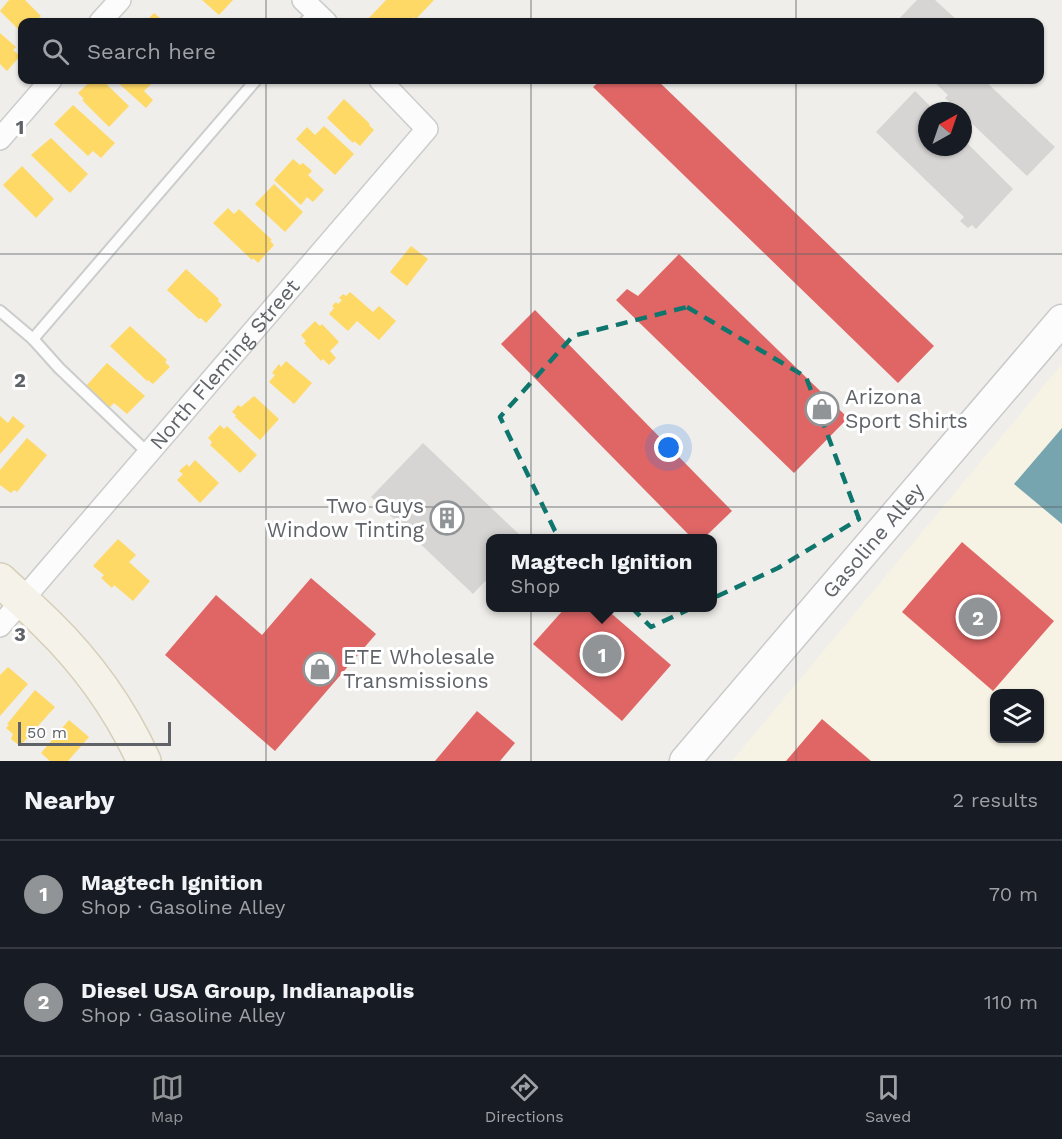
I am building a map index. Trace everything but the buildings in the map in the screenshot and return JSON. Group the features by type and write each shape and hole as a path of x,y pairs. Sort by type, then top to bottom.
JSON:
{"main road":[{"path":"11,590 48,625 102,689 144,761"}],"street":[{"path":"104,18 120,0"},
{"path":"0,139 48,84"},
{"name":"North Fleming Street","path":"0,626 11,590 148,454 427,129 384,84"},
{"name":"Gasoline Alley","path":"685,761 1062,320"}],"lane":[{"path":"33,339 253,84"},
{"path":"0,311 33,339 58,368 148,454"}],"highlighted area":[{"path":"687,307 806,377 859,519 778,568 651,627 555,531 500,417 573,336"}],"shaded area":[{"path":"1062,364 1062,761 732,761"}],"place":[{"name":"Arizona Sport Shirts","path":"822,409"},
{"name":"Two Guys Window Tinting","path":"447,518"},
{"name":"Diesel USA Group, Indianapolis","path":"978,617"},
{"name":"Magtech Ignition","path":"602,654"},
{"name":"ETE Wholesale Transmissions","path":"320,669"}]}
